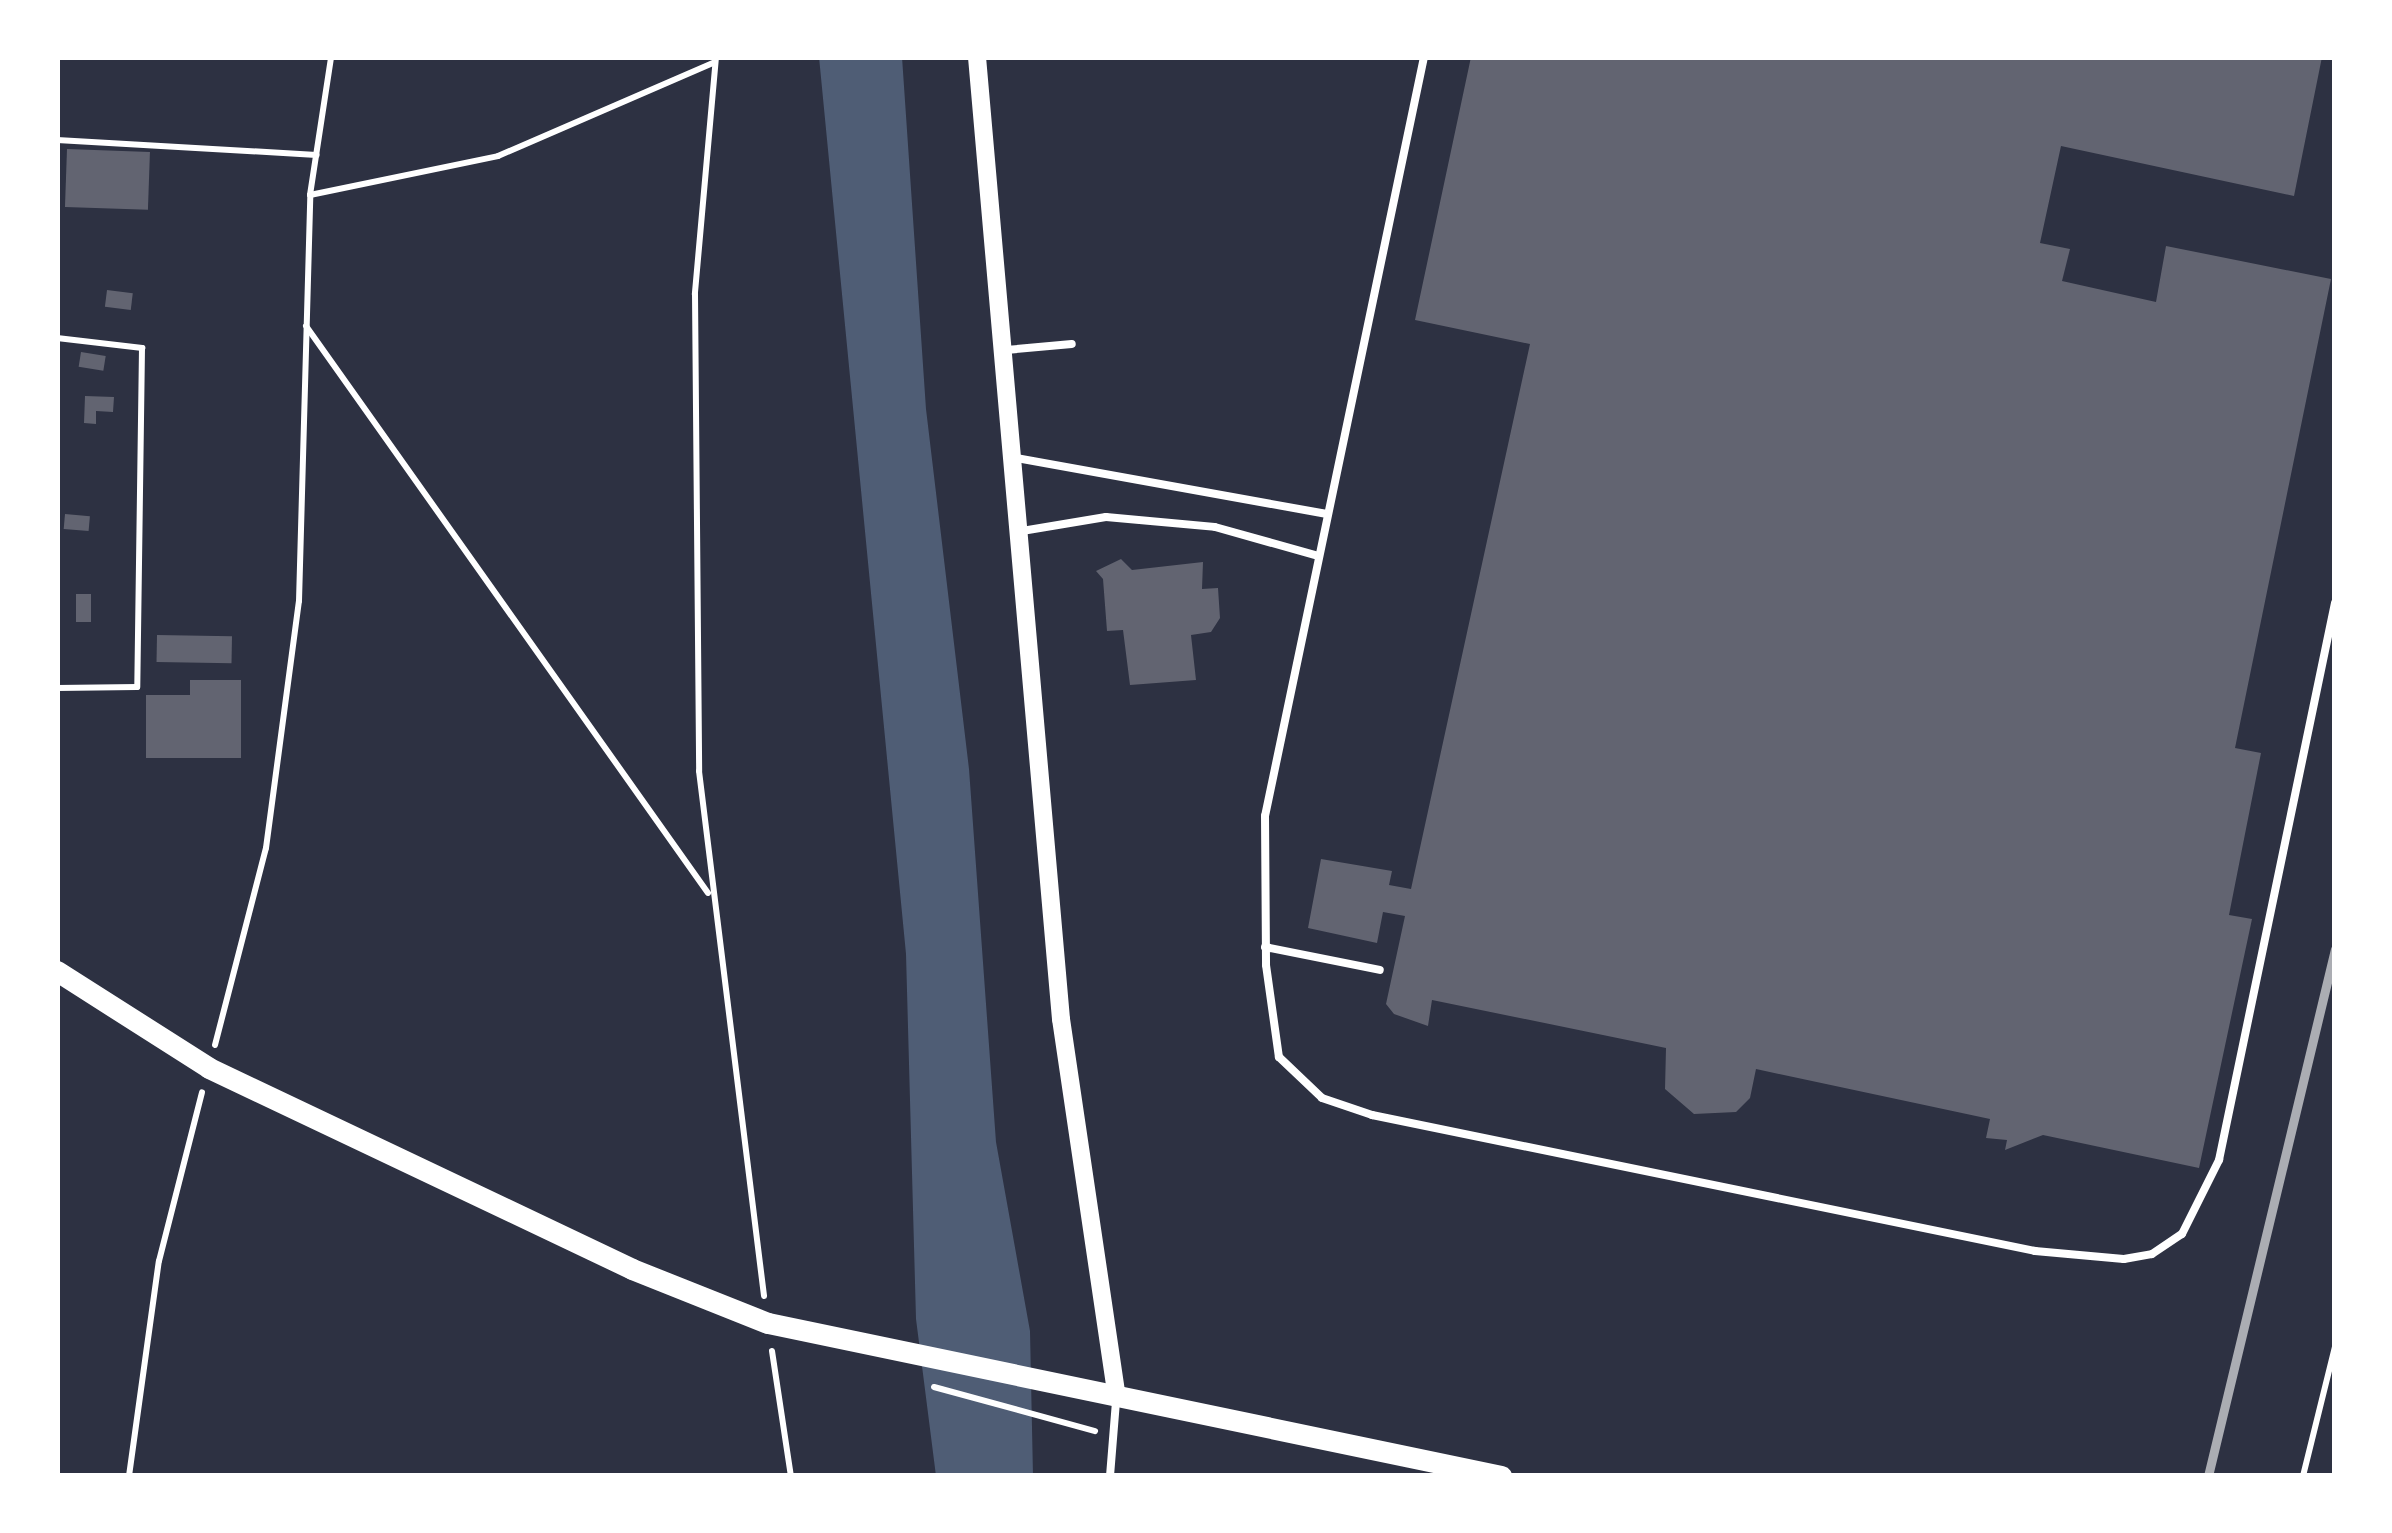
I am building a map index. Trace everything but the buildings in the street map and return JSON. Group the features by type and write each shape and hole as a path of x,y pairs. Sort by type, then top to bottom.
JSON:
{"main road":[{"path":"57,971 209,1068 632,1269 768,1323 1501,1476"}],"street":[{"path":"977,57 1016,458 1060,1018 1116,1394"}],"lane":[{"path":"1424,57 1264,816 1265,947 1279,1057 1322,1098 1372,1115 2035,1251 2124,1259 2152,1253 2182,1234 2219,1160 2335,603"},
{"path":"1006,350 1072,344"},
{"path":"1016,458 1327,514"},
{"path":"1020,531 1128,519 1215,527 1318,556"},
{"path":"1265,947 1380,970"},
{"path":"1110,1476 1116,1394"}],"path":[{"path":"129,1476 159,1261 266,848 284,732 303,523 310,196 331,57"},
{"path":"310,196 498,156 715,60 695,295 699,771 710,895 791,1476"},
{"path":"57,140 317,155"},
{"path":"304,323 710,895"},
{"path":"57,338 142,347 137,687 57,688"},
{"path":"2303,1476 2335,1347"},
{"path":"910,1381 1048,1414 1114,1438"}],"water":[{"path":"819,57 902,57 926,409 969,769 996,1142 1030,1331 1033,1476 936,1476 916,1319 906,954"}],"railway":[{"path":"2208,1476 2335,949"}]}
